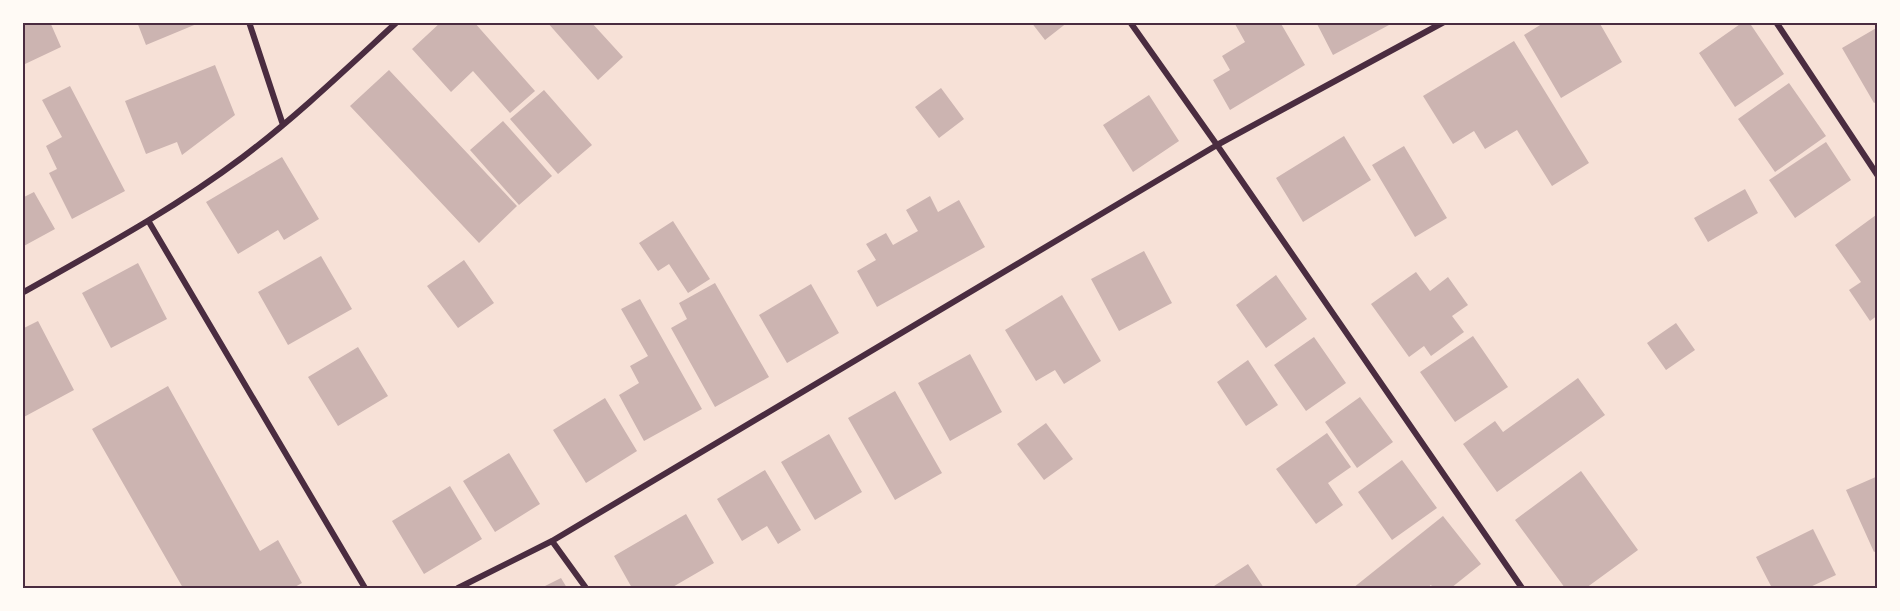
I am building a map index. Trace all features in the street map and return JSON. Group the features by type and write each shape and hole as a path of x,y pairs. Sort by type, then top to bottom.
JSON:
{"street":[{"path":"249,22 283,125"},
{"path":"22,293 149,222 242,157 283,125 398,22"},
{"path":"1130,22 1522,588"},
{"path":"458,588 552,541 1217,145 1444,22"},
{"path":"1776,22 1878,176"},
{"path":"149,222 366,588"},
{"path":"552,541 586,588"}],"building":[{"path":"22,22 50,22 61,47 25,64 22,59"},
{"path":"137,22 199,22 199,23 146,45"},
{"path":"441,22 474,22 535,91 510,113 473,71 451,92 412,49"},
{"path":"547,22 591,22 623,57 598,80"},
{"path":"1031,22 1068,22 1045,40"},
{"path":"1238,22 1280,22 1305,65 1230,110 1213,80 1230,70 1222,56 1245,42 1235,24"},
{"path":"1316,22 1388,22 1389,25 1333,55"},
{"path":"1545,22 1599,22 1622,62 1561,98 1524,35"},
{"path":"1743,22 1749,22 1784,74 1735,107 1699,53"},
{"path":"1878,27 1878,101 1874,103 1842,48"},
{"path":"1514,41 1589,163 1552,186 1517,130 1485,149 1474,131 1453,144 1423,96"},
{"path":"215,65 235,115 182,155 177,142 146,154 125,101"},
{"path":"389,70 517,206 479,243 350,106"},
{"path":"1789,83 1826,136 1775,172 1738,119"},
{"path":"70,86 125,191 72,219 49,173 57,169 46,146 62,137 42,100"},
{"path":"941,88 964,119 939,138 915,107"},
{"path":"544,90 592,145 558,174 510,119"},
{"path":"1149,95 1179,141 1133,172 1103,125"},
{"path":"503,121 552,176 519,205 470,150"},
{"path":"1344,136 1371,180 1303,222 1276,178"},
{"path":"1826,142 1851,180 1795,218 1769,180"},
{"path":"1404,146 1447,218 1415,237 1372,165"},
{"path":"282,157 319,219 284,240 278,230 238,254 206,202"},
{"path":"1745,189 1758,213 1708,242 1694,218"},
{"path":"34,192 55,229 22,247 22,198"},
{"path":"930,196 938,212 959,200 985,247 877,307 857,271 876,260 866,244 886,233 893,245 918,231 906,210"},
{"path":"1876,215 1878,315 1870,321 1849,290 1861,282 1835,245"},
{"path":"673,221 710,279 688,293 669,264 658,271 639,243"},
{"path":"1144,251 1172,303 1119,331 1091,279"},
{"path":"321,256 352,309 288,345 258,292"},
{"path":"464,260 494,303 458,328 427,286"},
{"path":"138,263 167,319 111,348 82,293"},
{"path":"1416,272 1430,291 1448,277 1468,305 1452,316 1464,332 1431,356 1424,346 1409,357 1371,304"},
{"path":"1276,275 1307,319 1266,348 1236,305"},
{"path":"715,283 769,377 715,407 671,328 687,319 679,303"},
{"path":"811,284 839,333 787,363 759,315"},
{"path":"1062,295 1101,361 1064,384 1055,370 1036,381 1005,330"},
{"path":"640,299 702,409 644,441 619,395 639,383 630,366 648,356 621,309"},
{"path":"38,321 74,390 22,418 22,329"},
{"path":"1676,323 1695,350 1666,370 1647,343"},
{"path":"1473,336 1508,387 1455,422 1420,372"},
{"path":"1314,337 1346,383 1306,411 1274,365"},
{"path":"358,347 388,396 338,426 308,377"},
{"path":"970,354 1002,412 950,441 918,383"},
{"path":"1248,360 1278,405 1246,426 1217,382"},
{"path":"1578,378 1605,415 1497,492 1463,444 1495,421 1503,432"},
{"path":"168,386 260,551 278,540 302,583 293,588 183,588 92,429"},
{"path":"895,391 942,473 895,500 848,418"},
{"path":"1360,397 1393,442 1357,468 1325,422"},
{"path":"605,398 637,451 586,483 553,430"},
{"path":"1046,423 1073,459 1044,480 1017,444"},
{"path":"1327,433 1351,467 1328,483 1343,505 1316,524 1276,469"},
{"path":"829,434 862,492 815,520 781,462"},
{"path":"509,453 540,504 495,532 463,481"},
{"path":"1402,460 1437,508 1392,540 1358,492"},
{"path":"765,470 801,530 778,544 767,526 742,541 717,499"},
{"path":"1581,471 1638,550 1586,588 1565,588 1515,520"},
{"path":"1878,476 1878,550 1874,552 1846,490"},
{"path":"450,486 482,539 424,574 392,521"},
{"path":"686,514 714,563 671,588 632,588 614,556"},
{"path":"1443,516 1481,564 1451,588 1433,588 1431,585 1427,588 1353,588"},
{"path":"1813,529 1836,575 1808,588 1772,588 1756,557"},
{"path":"1248,564 1264,588 1211,588"},
{"path":"561,578 567,588 541,588"}]}
